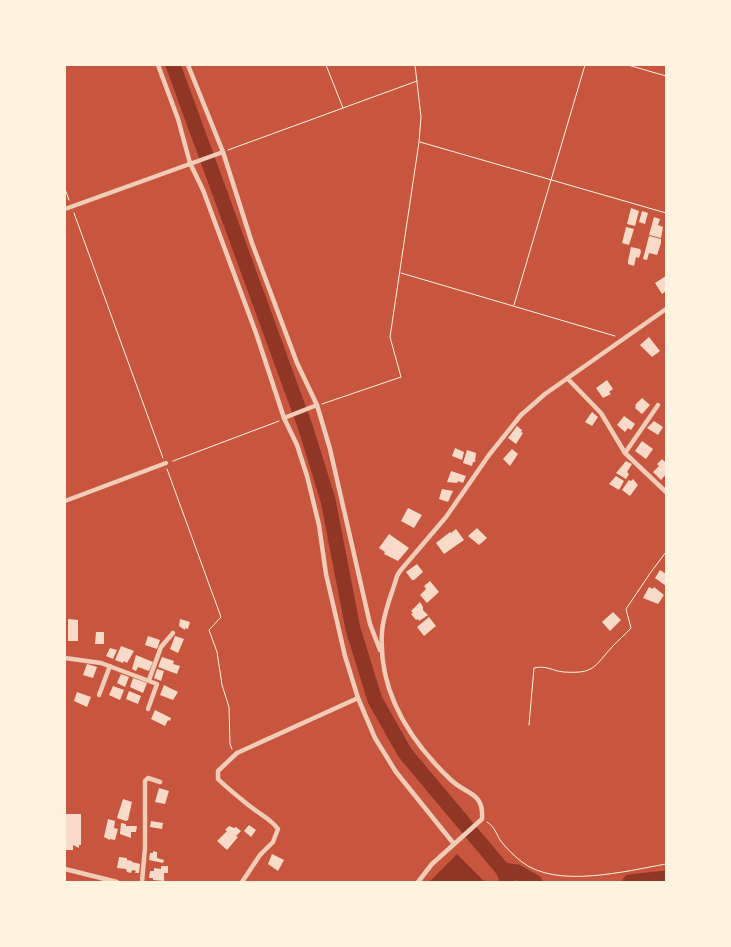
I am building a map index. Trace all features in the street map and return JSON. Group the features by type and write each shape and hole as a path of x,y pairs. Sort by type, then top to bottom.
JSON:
{"street":[{"path":"158,65 178,119 190,163 203,190 253,324 284,418 297,445 307,476 319,525 326,574 345,656 358,698 375,738 396,772 454,844"},
{"path":"188,65 223,152 255,252 297,363 317,405 330,449 370,624 381,654 389,690 408,730 420,748 453,782 478,799 483,809 482,818 432,864 418,882"},
{"path":"65,210 223,152"},
{"path":"381,654 382,630 400,571 446,517 489,455 516,421 545,394 666,309"},
{"path":"568,378 601,413 625,452 666,492"},
{"path":"625,452 658,404"},
{"path":"284,418 317,405"},
{"path":"65,501 166,463"},
{"path":"149,680 161,647 173,633"},
{"path":"65,658 110,666 157,684 148,709"},
{"path":"99,695 110,666"},
{"path":"242,882 260,855 273,842 278,830 273,822 225,786 218,779 218,771 237,753 358,698"},
{"path":"142,882 145,848 145,781 148,778 160,782"},
{"path":"65,869 117,882"}],"path":[{"path":"326,65 342,108"},
{"path":"317,405 401,377 390,337 419,142 421,117 415,65"},
{"path":"514,305 585,65"},
{"path":"628,65 666,76"},
{"path":"223,152 417,81"},
{"path":"419,142 666,213"},
{"path":"400,272 624,339"},
{"path":"166,463 284,418"},
{"path":"529,725 534,668 543,666 560,672 580,673 591,669 602,660 631,628 626,610 666,552"},
{"path":"482,818 492,824 500,839 511,853 524,864 543,872 562,876 589,875 666,864"}],"shaded area":[{"path":"457,854 485,882 429,882"}],"building":[{"path":"631,208 639,211 635,226 627,224"},
{"path":"642,211 648,213 645,224 639,222"},
{"path":"654,217 660,219 658,225 663,227 661,238 649,235"},
{"path":"626,227 634,229 629,245 622,243"},
{"path":"649,236 661,239 661,243 657,255 649,253 647,260 643,259"},
{"path":"631,247 640,249 641,252 639,258 636,257 634,266 628,264"},
{"path":"666,276 666,291 662,294 655,283"},
{"path":"649,337 660,351 652,357 640,345"},
{"path":"607,380 613,389 609,392 611,394 603,398 596,388"},
{"path":"642,398 650,405 642,414 635,408 635,405"},
{"path":"592,412 598,417 592,426 585,422"},
{"path":"624,416 635,424 631,430 628,428 625,432 617,425"},
{"path":"654,421 663,427 658,435 647,428"},
{"path":"517,426 523,433 516,444 508,438"},
{"path":"642,441 653,449 646,459 635,451"},
{"path":"455,448 464,452 462,460 452,456"},
{"path":"512,449 518,454 510,466 503,459"},
{"path":"467,450 476,453 475,462 473,462 472,466 463,463"},
{"path":"662,459 666,463 666,474 661,480 653,472 659,466 657,464"},
{"path":"626,461 632,464 627,472 629,474 626,479 616,473"},
{"path":"451,471 466,476 463,483 458,481 457,483 447,482"},
{"path":"616,476 624,481 619,490 609,484"},
{"path":"633,479 638,485 630,496 622,490 629,480"},
{"path":"442,489 453,491 448,502 439,499"},
{"path":"408,508 422,515 414,528 401,521"},
{"path":"477,528 487,538 479,545 468,536"},
{"path":"456,529 464,540 444,554 436,543"},
{"path":"389,534 409,548 398,561 384,554 385,552 379,548"},
{"path":"417,564 423,572 412,580 406,572"},
{"path":"660,570 666,574 666,586 655,578"},
{"path":"430,581 439,592 427,603 420,595 426,589 424,586"},
{"path":"649,587 653,589 654,587 664,595 658,604 643,598"},
{"path":"420,602 423,610 428,615 419,621 411,614 413,613 411,611"},
{"path":"613,612 621,620 610,631 602,622"},
{"path":"429,617 436,626 424,636 417,627"},
{"path":"68,619 78,620 78,641 68,641"},
{"path":"180,619 190,622 188,629 185,628 185,630 179,626"},
{"path":"96,632 104,632 104,644 95,644"},
{"path":"148,636 160,640 157,649 145,645"},
{"path":"175,636 184,639 178,653 170,649"},
{"path":"121,646 134,651 127,663 115,660"},
{"path":"110,648 117,650 113,659 106,656"},
{"path":"136,655 153,662 149,671 138,667 136,671 132,669"},
{"path":"162,657 174,661 173,664 180,666 177,674 158,667"},
{"path":"87,664 97,667 93,678 83,675"},
{"path":"157,669 164,671 161,681 154,678"},
{"path":"121,674 129,677 125,687 117,683"},
{"path":"133,678 147,683 143,693 130,687"},
{"path":"164,685 178,692 173,700 160,695"},
{"path":"113,686 124,690 120,700 109,695"},
{"path":"129,691 141,696 138,704 126,699"},
{"path":"77,692 91,697 87,707 74,701"},
{"path":"155,710 171,718 165,726 151,719"},
{"path":"159,788 169,791 165,804 155,802"},
{"path":"123,799 132,802 128,820 126,821 117,818"},
{"path":"65,814 81,814 81,845 79,845 79,848 73,845 73,850 66,850"},
{"path":"108,819 115,821 114,828 118,829 115,840 104,837"},
{"path":"151,821 163,823 162,829 150,827"},
{"path":"121,823 126,824 126,826 137,826 136,832 131,832 131,838 120,834"},
{"path":"249,825 256,830 251,837 244,831"},
{"path":"229,826 236,827 241,831 227,850 217,841 227,831 225,830"},
{"path":"153,851 157,852 157,858 164,860 163,863 149,860 150,853 153,853"},
{"path":"272,854 284,860 278,871 268,864"},
{"path":"119,857 127,858 127,860 140,864 139,873 135,873 136,871 132,870 131,873 127,872 126,869 117,868"},
{"path":"161,866 168,866 168,873 164,873 164,881 149,878 150,871 154,871 154,868 161,869"}],"waterway":[{"path":"173,65 305,426 328,500 353,629 375,700 405,753 503,870 508,882"},
{"path":"503,870 517,872 535,882"},
{"path":"630,882 666,878"}]}
